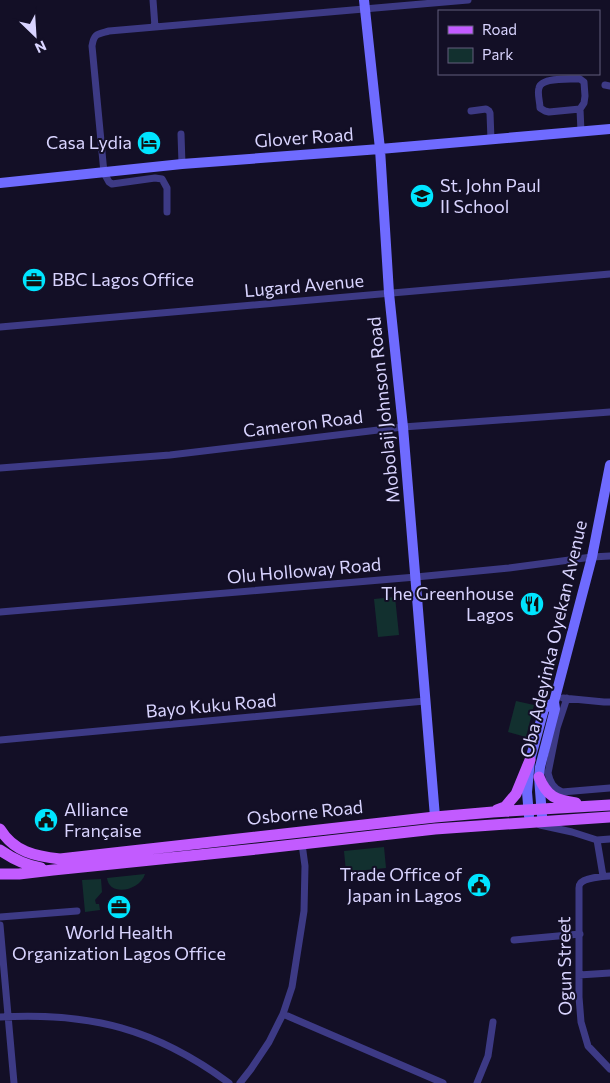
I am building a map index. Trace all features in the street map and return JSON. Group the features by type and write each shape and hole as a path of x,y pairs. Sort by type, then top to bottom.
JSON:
{"main road":[{"name":"Mobolaji Johnson Road","path":"364,4 380,149 388,293 404,428 435,817"},
{"name":"Glover Road","path":"0,183 182,164 610,129"},
{"name":"Oba Adeyinka Oyekan Avenue","path":"542,816 540,767 555,709 555,699 592,557 610,465"},
{"path":"492,812 505,807 516,794 530,760 544,709 555,699"},
{"path":"530,760 526,792 530,823"},
{"path":"539,777 547,792 557,798 593,806"},
{"name":"Osborne Road","path":"0,874 19,874 435,829 530,823 542,816 593,806 610,805"},
{"name":"Osborne Road","path":"0,829 16,847 33,854 60,858 492,812 528,810 542,816 610,817"},
{"path":"0,850 18,861 31,866 53,870"}],"street":[{"path":"153,0 155,27"},
{"path":"167,212 166,188 162,180 155,178 112,184 104,173 92,46 93,39 98,34 110,31 364,4 468,0"},
{"path":"580,109 549,112 540,108 539,88 541,84 546,80 580,79 584,82 584,103 580,109 581,132"},
{"path":"471,111 489,110 491,140"},
{"path":"181,134 182,164"},
{"name":"Lugard Avenue","path":"0,327 610,274"},
{"name":"Cameron Road","path":"0,468 170,455 404,428 610,412"},
{"name":"Olu Holloway Road","path":"0,612 416,577 610,556"},
{"path":"567,698 557,728 548,773 549,780 553,786 562,792 610,788"},
{"path":"555,699 567,698 610,702"},
{"name":"Bayo Kuku Road","path":"0,740 425,701"},
{"path":"530,823 572,832 597,840 610,839"},
{"path":"597,840 606,876"},
{"path":"240,1083 268,1042 283,1014 292,987 304,911 302,844"},
{"name":"Ogun Street","path":"606,876 583,881 579,888 579,997 582,1022 588,1046 610,1069"},
{"path":"0,917 77,911"},
{"path":"0,925 14,1083"},
{"path":"514,940 580,934"},
{"path":"579,975 610,973"},
{"path":"283,1014 443,1083"},
{"path":"0,1016 34,1015 76,1018 125,1028 146,1035 179,1051 229,1083"},
{"path":"477,1083 488,1056 493,1022"}],"green space":[{"path":"395,597 399,635 378,637 374,599"},
{"path":"516,701 534,705 526,737 508,732"},
{"path":"384,847 386,868 346,872 344,851"},
{"path":"145,874 142,880 131,888 119,890 109,884 107,878"},
{"path":"101,879 102,892 95,900 96,904 99,904 100,910 85,912 82,880"}],"place":[{"name":"Casa Lydia","path":"149,143"},
{"name":"St. John Paul II School","path":"422,196"},
{"name":"BBC Lagos Office","path":"34,280"},
{"name":"The Greenhouse Lagos","path":"532,604"},
{"name":"Alliance Française","path":"46,820"},
{"name":"Trade Office of Japan in Lagos","path":"479,885"},
{"name":"World Health Organization Lagos Office","path":"119,907"}]}
